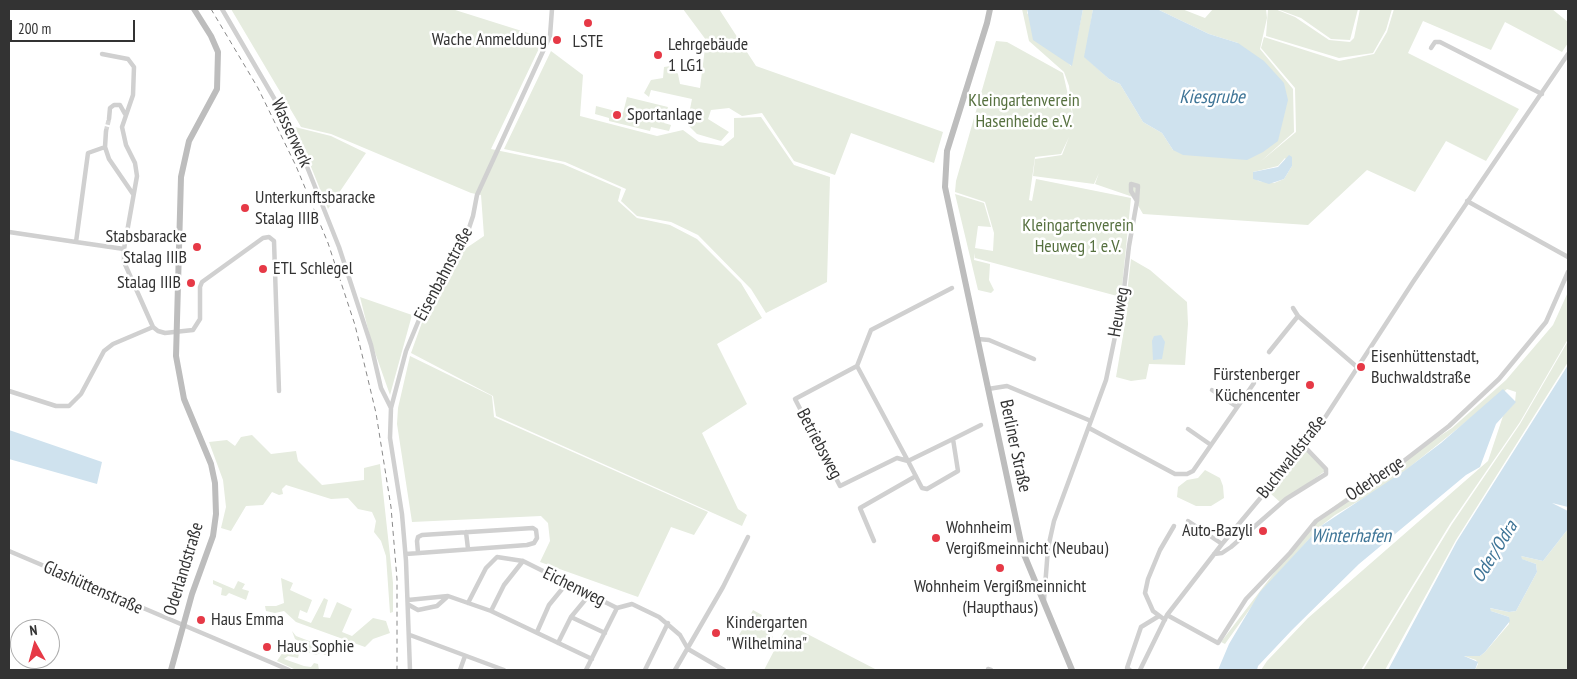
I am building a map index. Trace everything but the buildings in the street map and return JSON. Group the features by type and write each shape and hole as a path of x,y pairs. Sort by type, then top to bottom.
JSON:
{"street":[{"name":"Oderlandstraße","path":"171,670 182,626 212,536 216,514 216,491 211,464 180,387 176,356 181,178 189,141 217,89 218,52 194,9"},
{"name":"Wasserwerk","path":"222,9 292,129 339,247 371,345 381,388 391,408"},
{"name":"Eisenbahnstraße","path":"410,670 406,554 402,514 390,438 391,408 406,351 428,298 466,237 477,195 550,36 552,9"},
{"name":"Berliner Straße","path":"990,9 987,24 953,129 945,160 944,175 1023,552 1072,670"},
{"path":"1431,48 1436,42 1440,42 1542,94"},
{"path":"102,54 128,59 134,67 133,95 122,127 126,146 135,163 137,176 124,249 124,262 153,327 158,331 176,332 193,330 200,320 200,287 202,282 263,238 269,237 274,241 280,391"},
{"name":"Buchwaldstraße","path":"1140,670 1166,617 1222,544 1304,446 1467,201 1568,54"},
{"path":"109,119 110,108 114,105 120,105 126,115"},
{"path":"106,132 105,147 109,159 134,195"},
{"path":"76,242 88,153 105,147"},
{"name":"Heuweg","path":"1044,604 1048,548 1054,521 1106,380 1123,298 1137,201"},
{"path":"1467,201 1568,257"},
{"path":"9,232 124,249"},
{"name":"Oderberge","path":"1166,617 1218,643 1246,599 1290,553 1316,521 1392,470 1449,426 1499,379 1543,326 1568,272"},
{"path":"952,288 871,330 857,366 922,488 927,489 958,472 953,439"},
{"path":"1293,308 1298,316 1357,367"},
{"path":"1269,352 1298,316"},
{"path":"9,391 56,406 69,406 81,394 104,351 113,344 153,327"},
{"path":"978,339 989,340 1034,359"},
{"name":"Betriebsweg","path":"857,366 795,400 840,486 897,458 908,461 982,426"},
{"path":"1089,428 1180,475 1193,471 1254,383"},
{"path":"988,389 1007,386 1091,421"},
{"path":"1212,390 1237,407"},
{"path":"1188,429 1211,445"},
{"name":"Oderberge","path":"1214,554 1222,553 1231,547 1286,499 1326,474 1326,469 1304,446"},
{"path":"874,541 860,508 916,476"},
{"path":"1188,521 1222,544"},
{"path":"1166,617 1159,616 1153,612 1146,593 1148,579 1160,550 1174,526"},
{"path":"406,554 527,545 534,543 537,538 536,530 533,528 418,537 418,553"},
{"path":"466,532 468,549"},
{"path":"675,670 724,587 748,537"},
{"name":"Glashüttenstraße","path":"9,551 289,670"},
{"name":"Eichenweg","path":"468,603 486,568 497,557 523,561 618,608 632,604 668,623 680,635 688,649"},
{"path":"491,611 504,585 523,561"},
{"path":"537,632 549,605 567,583"},
{"path":"558,642 571,617 590,594"},
{"path":"409,602 448,596 491,611 592,659"},
{"path":"409,602 418,610 437,606 448,596"},
{"path":"586,670 618,608"},
{"path":"1130,670 1127,668 1141,627 1159,616"},
{"path":"571,617 605,633"},
{"path":"645,670 668,623"},
{"path":"410,635 495,669 504,670"},
{"path":"688,649 724,670"},
{"path":"460,670 465,656"}],"green space":[{"path":"231,9 452,9 544,38 491,149 563,164 621,189 618,201 637,218 670,225 697,239 741,283 762,318 717,344 747,404 702,433 738,509 747,515 742,526 496,416 493,396 411,353 429,303 462,251 484,236 481,195 471,193 331,134 301,127"},
{"path":"683,9 719,9 756,66 943,132 934,163 851,133 835,175 794,161 762,113 742,116 729,108 711,110 708,119 729,132 721,141 697,134 687,124 692,99 651,90 649,97 644,93 651,80 663,78 664,67 671,66 678,74 680,84 700,88 706,40"},
{"path":"1022,9 1027,9 1027,13 1071,66 1083,9 1093,9 1085,57 1109,79 1120,84 1143,122 1162,133 1173,150 1238,43 1209,34 1157,9 1182,9 1205,18 1213,9 1266,9 1267,18 1260,49 1293,89 1294,132 1260,162 1296,132 1295,88 1261,48 1264,37 1339,61 1374,54 1387,32 1394,9 1552,9 1568,22 1568,43 1562,52 1505,22 1491,50 1423,21 1408,53 1519,109 1486,161 1446,141 1415,192 1367,170 1308,225 1143,214 1133,197 1095,184 1099,173 1094,184 1033,176 1035,159 1062,155 1069,137 1061,154 1035,157 1029,200 1032,201 1036,179 1131,198 1121,297 975,258 975,253 974,260 990,264 989,280 994,290 991,293 978,290 955,194 984,203 991,227 978,226 975,248 993,251 994,233 985,202 955,192 956,181 996,41 1007,42 1063,73 1073,117 1069,86 1064,72 1029,41","holes":["1285,158 1292,166 1284,179 1274,183 1258,181 1253,172 1278,166"]},
{"path":"1268,9 1275,9 1295,17 1329,40 1350,42 1354,38 1360,9 1392,9 1386,30 1373,53 1339,58 1266,36"},
{"path":"1277,9 1358,9 1350,40 1331,39 1301,18"},
{"path":"551,51 583,75 580,116 657,136 683,130 699,142 723,146 734,137 734,118 761,117 794,165 830,177 827,282 766,313 751,289 698,235 671,222 637,216 621,201 626,189 565,162 504,149"},
{"name":"Sportanlage","path":"627,97 668,107 664,123 671,125 669,131 651,127 650,131 609,121 609,118 595,114 596,106 623,113"},
{"path":"295,127 331,136 366,153 328,209"},
{"path":"1131,259 1150,270 1187,302 1188,324 1185,365 1149,364 1146,379 1131,381 1116,377 1127,312 1125,310"},
{"path":"1568,292 1568,339 1520,422 1450,524 1361,670 1261,670 1267,661 1308,618 1488,461 1503,416 1515,402 1516,392 1507,389 1391,482 1335,515 1321,526 1264,589 1225,644 1221,642 1313,522 1348,496 1452,428 1506,380 1553,325"},
{"path":"360,297 412,315 390,395 371,341"},
{"path":"1568,341 1568,362 1456,540 1385,670 1363,670 1452,524 1520,424"},
{"path":"410,356 492,396 494,417 708,512 694,535 671,527 638,597 540,562 550,541 548,523 541,516 412,522 397,424 398,408"},
{"path":"252,435 271,454 296,451 298,461 322,485 364,480 364,468 380,464 393,583 393,612 390,613 386,556 381,541 374,532 376,521 372,512 358,509 348,498 331,499 286,485 282,489 283,494 279,495 272,492 263,505 246,506 231,531 221,528 226,507 223,480 209,442 227,440 235,446 241,437"},
{"path":"1308,449 1325,471 1281,503 1270,493"},
{"path":"1205,470 1220,478 1224,498 1211,506 1196,506 1177,497 1178,487 1187,480 1198,478"},
{"path":"1568,529 1568,670 1475,670 1478,664 1476,660 1464,656 1480,656 1509,624 1509,617 1491,611 1489,608 1509,612 1516,611 1537,572 1536,564 1521,559 1521,556 1543,561"},
{"path":"281,578 293,583 290,590 312,600 307,613 300,610 298,618 311,623 324,598 328,600 323,617 330,618 337,602 352,609 342,632 352,636 373,618 386,621 390,633 373,639 365,647 296,622 284,611 275,613 266,611 265,606 276,606 284,603"},
{"path":"213,580 234,589 238,581 245,584 242,589 249,591 246,600 229,593 226,596 221,595 222,588 213,584"},
{"path":"753,610 762,615 759,623 770,628 769,634 773,637 770,641 765,639 760,648 752,644 753,641 739,635"},
{"path":"788,624 877,670 764,670"},
{"path":"292,631 296,636 338,652 332,654 331,657 320,653 316,655 304,651 304,644 295,639"},
{"path":"291,651 299,654 298,658 288,656 284,659 304,666 311,667 314,663 318,664 319,670 296,670 277,661 283,652"}],"water":[{"path":"1027,9 1083,9 1072,66 1033,40"},
{"name":"Kiesgrube","path":"1093,9 1157,9 1209,34 1238,43 1264,61 1284,83 1288,100 1278,141 1263,152 1247,160 1183,155 1173,150 1162,133 1143,122 1120,84 1109,79 1084,57"},
{"path":"1289,155 1292,157 1292,166 1284,179 1269,184 1253,179 1253,172 1278,167"},
{"path":"1161,335 1165,342 1162,359 1153,360 1152,341 1154,336"},
{"name":"Oder/Odra","path":"1568,365 1568,507 1552,503 1568,511 1568,529 1543,561 1521,556 1522,559 1536,564 1537,572 1516,611 1509,612 1490,608 1491,611 1509,617 1510,621 1480,656 1464,656 1478,662 1475,670 1388,670 1457,541"},
{"name":"Winterhafen","path":"1503,389 1516,402 1496,424 1480,467 1466,475 1359,564 1292,630 1258,666 1257,670 1218,670 1229,644 1260,592 1321,526 1404,471 1441,443"},
{"path":"9,430 102,462 97,484 9,459"}],"tunnel":[{"path":"106,131 109,119"}],"railway":[{"path":"211,9 258,88 296,166 328,243 355,325 376,413 391,507 397,579 397,670"}],"place":[{"name":"LSTE","path":"588,23"},
{"name":"Wache Anmeldung","path":"557,40"},
{"name":"Lehrgebäude 1 LG1","path":"658,55"},
{"name":"Sportanlage","path":"617,115"},
{"name":"Unterkunftsbaracke Stalag IIIB","path":"245,208"},
{"name":"Stabsbaracke Stalag IIIB","path":"197,247"},
{"name":"ETL Schlegel","path":"263,269"},
{"name":"Stalag IIIB","path":"191,283"},
{"name":"Eisenhüttenstadt, Buchwaldstraße","path":"1361,367"},
{"name":"Fürstenberger Küchencenter","path":"1310,385"},
{"name":"Auto-Bazyli","path":"1263,531"},
{"name":"Wohnheim Vergißmeinnicht (Neubau)","path":"936,538"},
{"name":"Wohnheim Vergißmeinnicht (Haupthaus)","path":"1000,568"},
{"name":"Haus Emma","path":"201,620"},
{"name":"Kindergarten \"Wilhelmina\"","path":"716,633"},
{"name":"Haus Sophie","path":"267,647"}],"park label":[{"name":"Kleingartenverein Hasenheide e.V.","path":"1024,111"},
{"name":"Kleingartenverein Heuweg 1 e.V.","path":"1078,236"}]}
